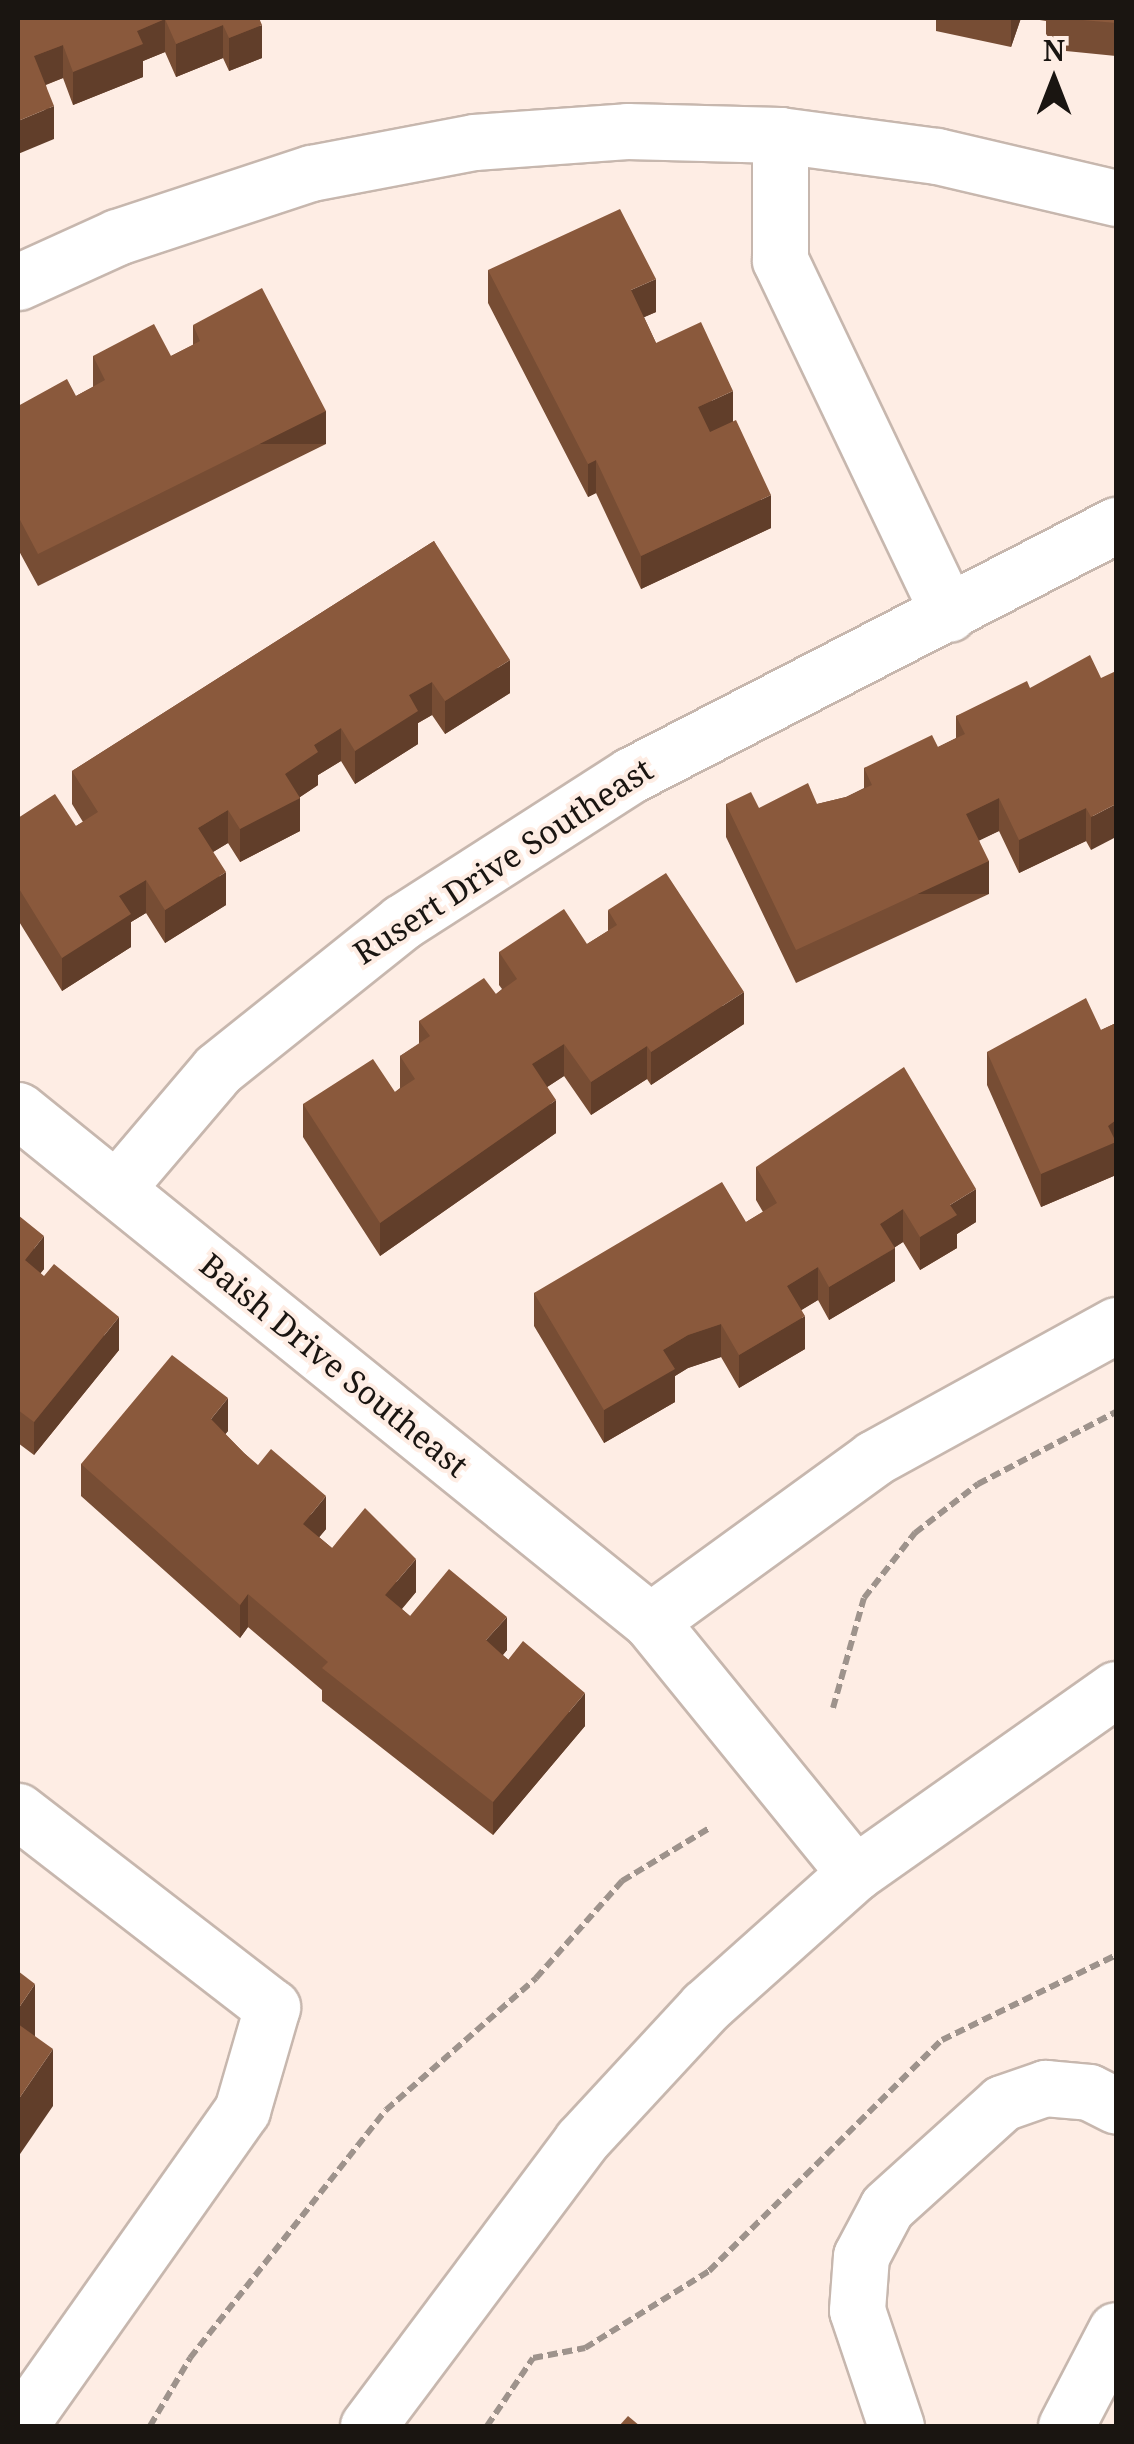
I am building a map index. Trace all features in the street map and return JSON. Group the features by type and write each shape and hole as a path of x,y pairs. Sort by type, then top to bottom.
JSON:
{"street":[{"path":"18,282 117,237 311,172 474,142 626,132 780,135 937,156 1116,198"},
{"path":"780,135 780,260 949,614"},
{"name":"Rusert Drive Southeast","path":"116,1189 218,1069 402,922 631,775 1116,525"},
{"name":"Baish Drive Southeast","path":"18,1110 650,1621 855,1873"},
{"path":"650,1621 874,1458 1116,1325"},
{"path":"368,2426 581,2142 705,2007 855,1873 1116,1689"},
{"path":"18,1812 272,2007 242,2110 19,2426"},
{"path":"896,2426 857,2310 862,2256 887,2207 1002,2103 1045,2088 1089,2092 1116,2106"},
{"path":"1066,2426 1116,2330"}],"path":[{"path":"833,1708 864,1598 915,1533 978,1484 1116,1412"},
{"path":"150,2426 190,2358 386,2110 536,1978 622,1881 684,1835 712,1827"},
{"path":"487,2426 533,2358 617,2333 708,2271 942,2040 1116,1955"}],"building":[{"path":"18,18 259,18 262,25 229,38 223,25 176,44 165,19 137,31 143,44 73,72 63,45 34,56 54,106 18,121"},
{"path":"1060,18 1116,18 1116,23"},
{"path":"620,209 656,279 631,290 656,343 701,322 733,391 698,407 710,432 736,420 771,495 641,556 596,460 588,464 488,270"},
{"path":"262,288 326,411 38,554 18,519 18,406 67,379 76,396 105,380 93,356 154,324 171,356 200,341 193,325"},
{"path":"434,541 510,660 445,701 432,682 409,695 418,711 355,751 341,728 314,745 318,752 285,774 300,798 240,829 228,810 198,828 226,872 165,910 146,880 119,896 131,914 62,958 18,887 18,818 55,794 76,826 98,812 72,771"},
{"path":"1090,655 1101,678 1116,671 1116,804 1091,817 1086,808 1019,840 999,798 966,814 989,861 796,950 726,804 751,792 759,808 808,783 817,804 846,797 872,785 864,768 932,735 938,747 965,734 956,716 1027,681 1030,688"},
{"path":"666,873 744,992 651,1052 647,1046 591,1082 564,1044 532,1064 556,1100 380,1223 303,1104 373,1059 395,1092 415,1079 400,1056 430,1036 419,1021 484,978 496,994 517,979 499,952 564,909 587,944 617,925 608,910"},
{"path":"1086,998 1101,1030 1116,1023 1116,1120 1108,1126 1116,1142 1041,1174 987,1052"},
{"path":"904,1067 976,1189 950,1205 957,1215 920,1237 903,1209 880,1224 895,1248 829,1287 818,1267 787,1286 805,1316 739,1355 721,1324 688,1335 663,1350 675,1369 604,1410 534,1293 722,1182 746,1222 777,1203 756,1167"},
{"path":"18,1215 44,1236 25,1260 44,1276 54,1264 119,1317 34,1422 18,1410"},
{"path":"172,1355 228,1398 211,1419 244,1453 258,1465 271,1449 326,1496 303,1524 332,1548 365,1508 416,1559 385,1595 410,1616 449,1569 507,1617 486,1640 508,1660 523,1641 585,1693 493,1802 322,1668 328,1662 248,1594 240,1605 81,1464"},
{"path":"18,1971 35,1984 18,2009"},
{"path":"18,2024 53,2049 18,2100"},
{"path":"628,2416 640,2426 619,2426"}]}
